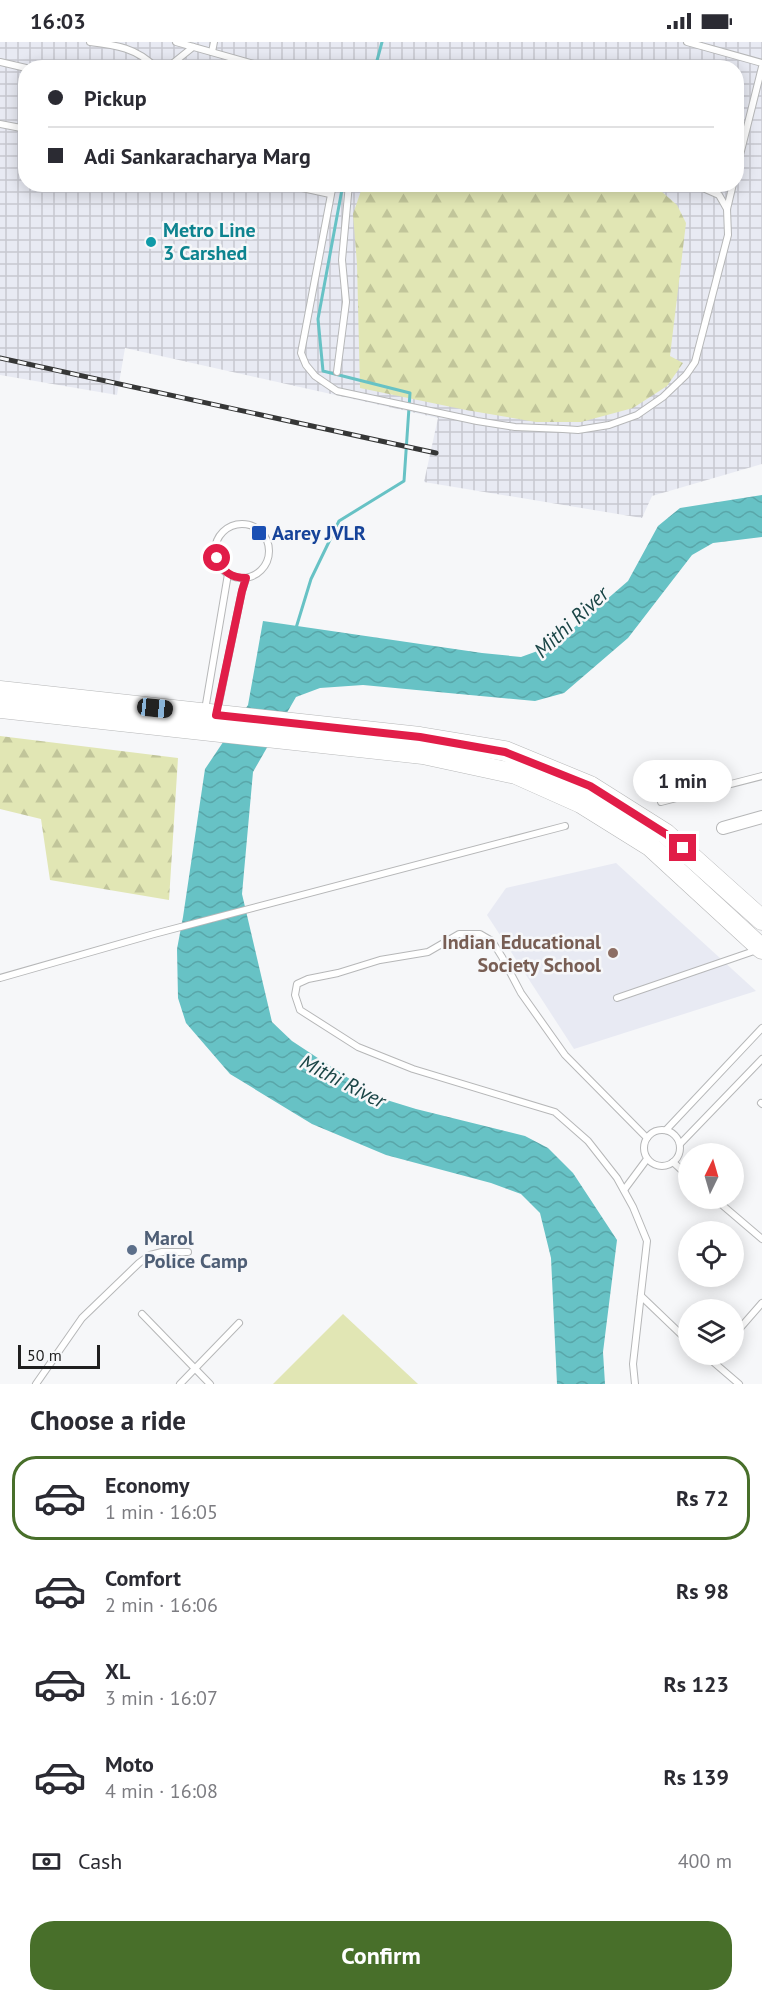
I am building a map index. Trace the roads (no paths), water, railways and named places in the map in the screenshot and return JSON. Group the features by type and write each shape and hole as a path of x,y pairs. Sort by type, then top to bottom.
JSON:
{"main road":[{"path":"0,691 420,737 505,752 590,786 666,834 762,920"},
{"path":"0,708 423,754 516,774 581,803 650,846 761,949"}],"street":[{"path":"723,828 762,818"}],"lane":[{"path":"90,42 120,45 149,60"},
{"path":"176,42 240,60"},
{"path":"212,52 214,42"},
{"path":"687,42 762,65 744,138"},
{"path":"177,60 193,47"},
{"path":"0,62 18,66"},
{"path":"0,124 18,127"},
{"path":"321,192 330,194 301,353 306,365 315,376 337,391 477,421 515,427 563,429 594,428 623,421 644,411 686,375 695,362 728,235 727,209 731,192"},
{"path":"337,372 346,302 342,260 348,192"},
{"path":"712,192 719,195 727,209"},
{"path":"245,525 262,533 266,538 269,551 267,563 263,569 246,578 228,574 217,558 216,546 222,534 232,527 245,525"},
{"path":"210,714 228,574"},
{"path":"210,714 246,578"},
{"path":"661,802 762,776"},
{"path":"0,978 154,934 565,826"},
{"path":"635,1384 633,1364 647,1241 633,1207 617,1178 588,1141 555,1112 413,1069 358,1047 300,1010 295,995 297,984 380,960 428,952 459,934 480,934 492,941 521,993 565,1055 647,1138"},
{"path":"617,998 761,949"},
{"path":"666,1130 762,1028"},
{"path":"681,1143 762,1059"},
{"path":"678,1155 673,1162 663,1166 651,1163 647,1159 644,1148 647,1138 655,1131 666,1130 675,1135 679,1143"},
{"path":"624,1190 647,1159"},
{"path":"673,1162 678,1167"},
{"path":"727,1209 762,1239"},
{"path":"36,1384 82,1318 139,1263 150,1255 162,1252 188,1252"},
{"path":"641,1296 678,1331"},
{"path":"744,1324 762,1303"},
{"path":"142,1314 210,1384"},
{"path":"180,1384 239,1323"},
{"path":"717,1365 739,1384"}],"water":[{"name":"Mithi River","path":"762,495 762,537 713,543 692,555 628,638 564,693 535,701 363,685 320,688 296,697 253,772 242,894 272,1022 292,1041 377,1097 525,1136 548,1148 573,1173 617,1240 603,1352 605,1384 557,1384 551,1258 540,1213 521,1194 491,1183 386,1155 312,1124 230,1074 186,1023 178,998 177,949 205,769 248,705 263,621 521,657 554,645 628,581 658,526 680,508"}],"waterway":[{"path":"377,60 382,42"},
{"path":"296,628 311,579 339,521 404,481 410,393 323,371 318,319 342,192"}],"railway":[{"path":"0,358 436,453"}],"place":[{"name":"Metro Line 3 Carshed","path":"151,242"},
{"name":"Aarey JVLR","path":"259,533"},
{"name":"Indian Educational Society School","path":"613,953"},
{"name":"Marol Police Camp","path":"132,1250"}]}
